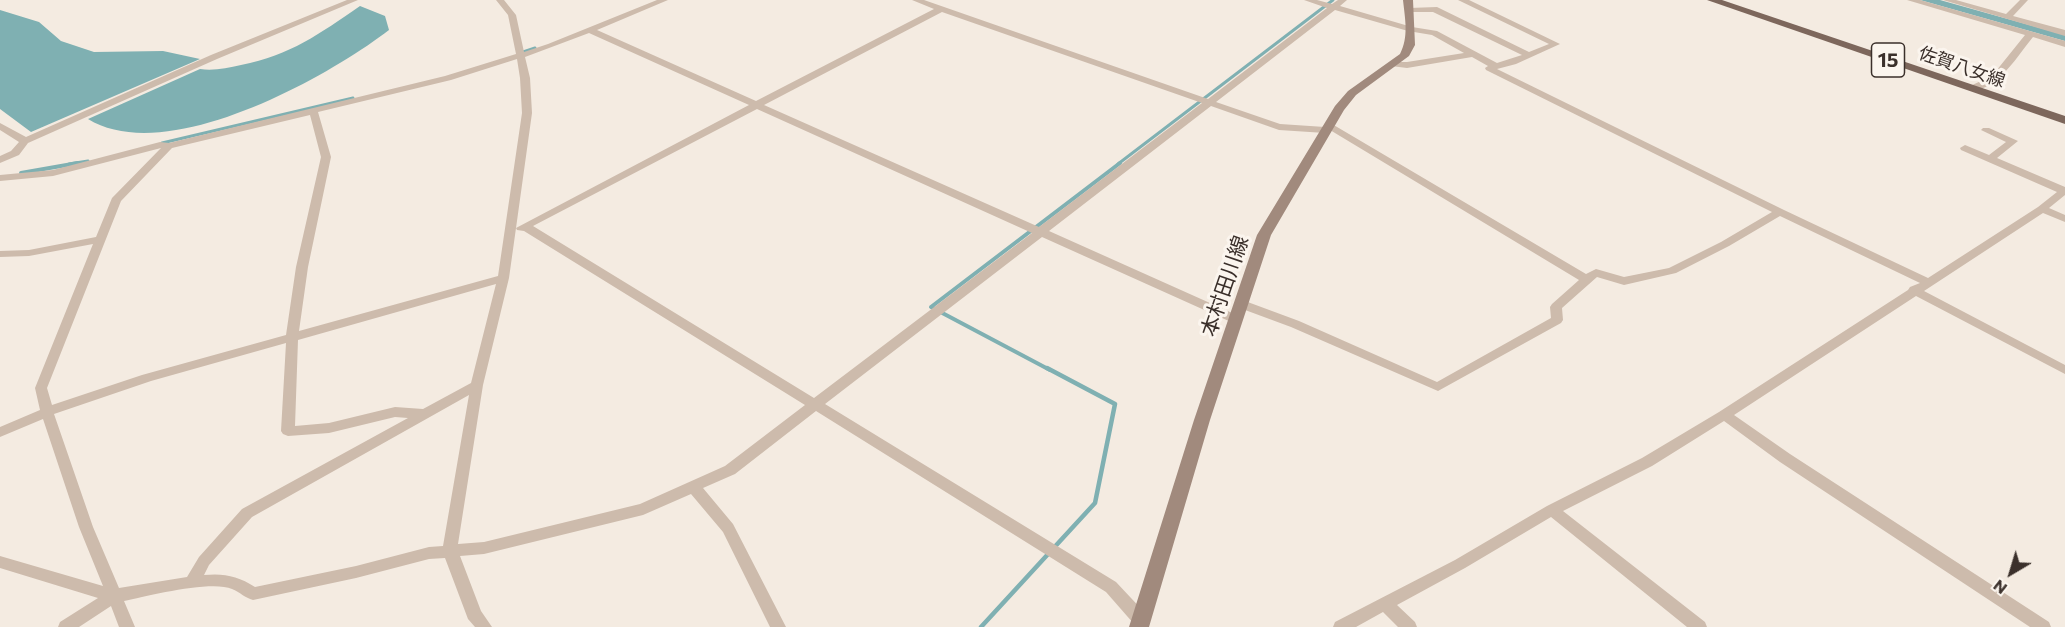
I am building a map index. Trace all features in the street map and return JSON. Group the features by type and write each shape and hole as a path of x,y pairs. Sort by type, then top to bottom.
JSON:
{"main road":[{"name":"佐賀八女線","path":"1716,1 2065,120"},
{"name":"本村田川線","path":"1140,623 1264,235 1327,128 1352,93 1404,56 1410,45 1408,5"}],"street":[{"path":"0,160 15,153 25,141 214,57 354,0"},
{"path":"484,627 474,614 450,550 477,385 503,278 527,113 521,55 512,15 500,0"},
{"path":"0,178 53,173 160,145 169,146 448,78 591,31 664,0"},
{"path":"916,0 1279,127 1327,128 1586,279"},
{"path":"1308,0 1411,30 1434,33 1495,66"},
{"path":"66,627 113,596 192,582 220,580 236,583 253,594 356,572 429,553 484,548 643,509 694,488 730,470 816,406 1038,232 1343,0"},
{"path":"1462,0 1556,44 1528,56 1489,68 1927,282"},
{"path":"1911,0 2065,44"},
{"path":"1947,0 2065,33"},
{"path":"2008,17 2024,0"},
{"path":"1408,5 1434,9 1528,56"},
{"path":"511,229 526,227 941,9"},
{"path":"591,31 1235,320"},
{"path":"1973,88 1995,78 2031,34"},
{"path":"1394,64 1407,65 1474,54"},
{"path":"313,110 326,157 302,267 292,337 288,431 329,428 395,412 427,414"},
{"path":"0,126 25,141"},
{"path":"1986,130 2013,141 1989,159"},
{"path":"127,627 113,596 47,412 41,388 116,200 169,146"},
{"path":"1341,627 1460,564 1552,510 1647,462 1724,415 2042,209 2065,190 1965,148"},
{"path":"2042,209 2065,219"},
{"path":"1241,304 1305,328 1438,387 1557,320 1556,307 1586,279 1596,273 1624,281 1672,271 1780,212"},
{"path":"526,227 1111,587 1140,623"},
{"path":"0,254 29,253 102,239"},
{"path":"0,432 47,412 147,378 503,278"},
{"path":"1914,290 2065,370"},
{"path":"192,582 204,561 247,513 477,385"},
{"path":"1724,415 1785,458 2043,627"},
{"path":"694,488 728,528 778,627"},
{"path":"1552,510 1699,627"},
{"path":"0,562 113,596"},
{"path":"1384,603 1409,627"}],"water":[{"path":"1920,0 1940,0 2065,35 2065,41"},
{"path":"360,6 385,16 389,30 326,71 244,111 201,125 159,132 121,131 88,119 200,69 241,65 275,56 318,34"},
{"path":"0,10 39,22 61,41 94,52 163,51 200,59 31,132 0,109"}],"waterway":[{"path":"1118,164 1333,0"},
{"path":"520,53 535,48"},
{"path":"162,143 353,98"},
{"path":"69,164 88,161"},
{"path":"21,173 78,163"},
{"path":"1050,370 931,307 1120,163"},
{"path":"981,627 1095,503 1115,404 1047,368"}]}
